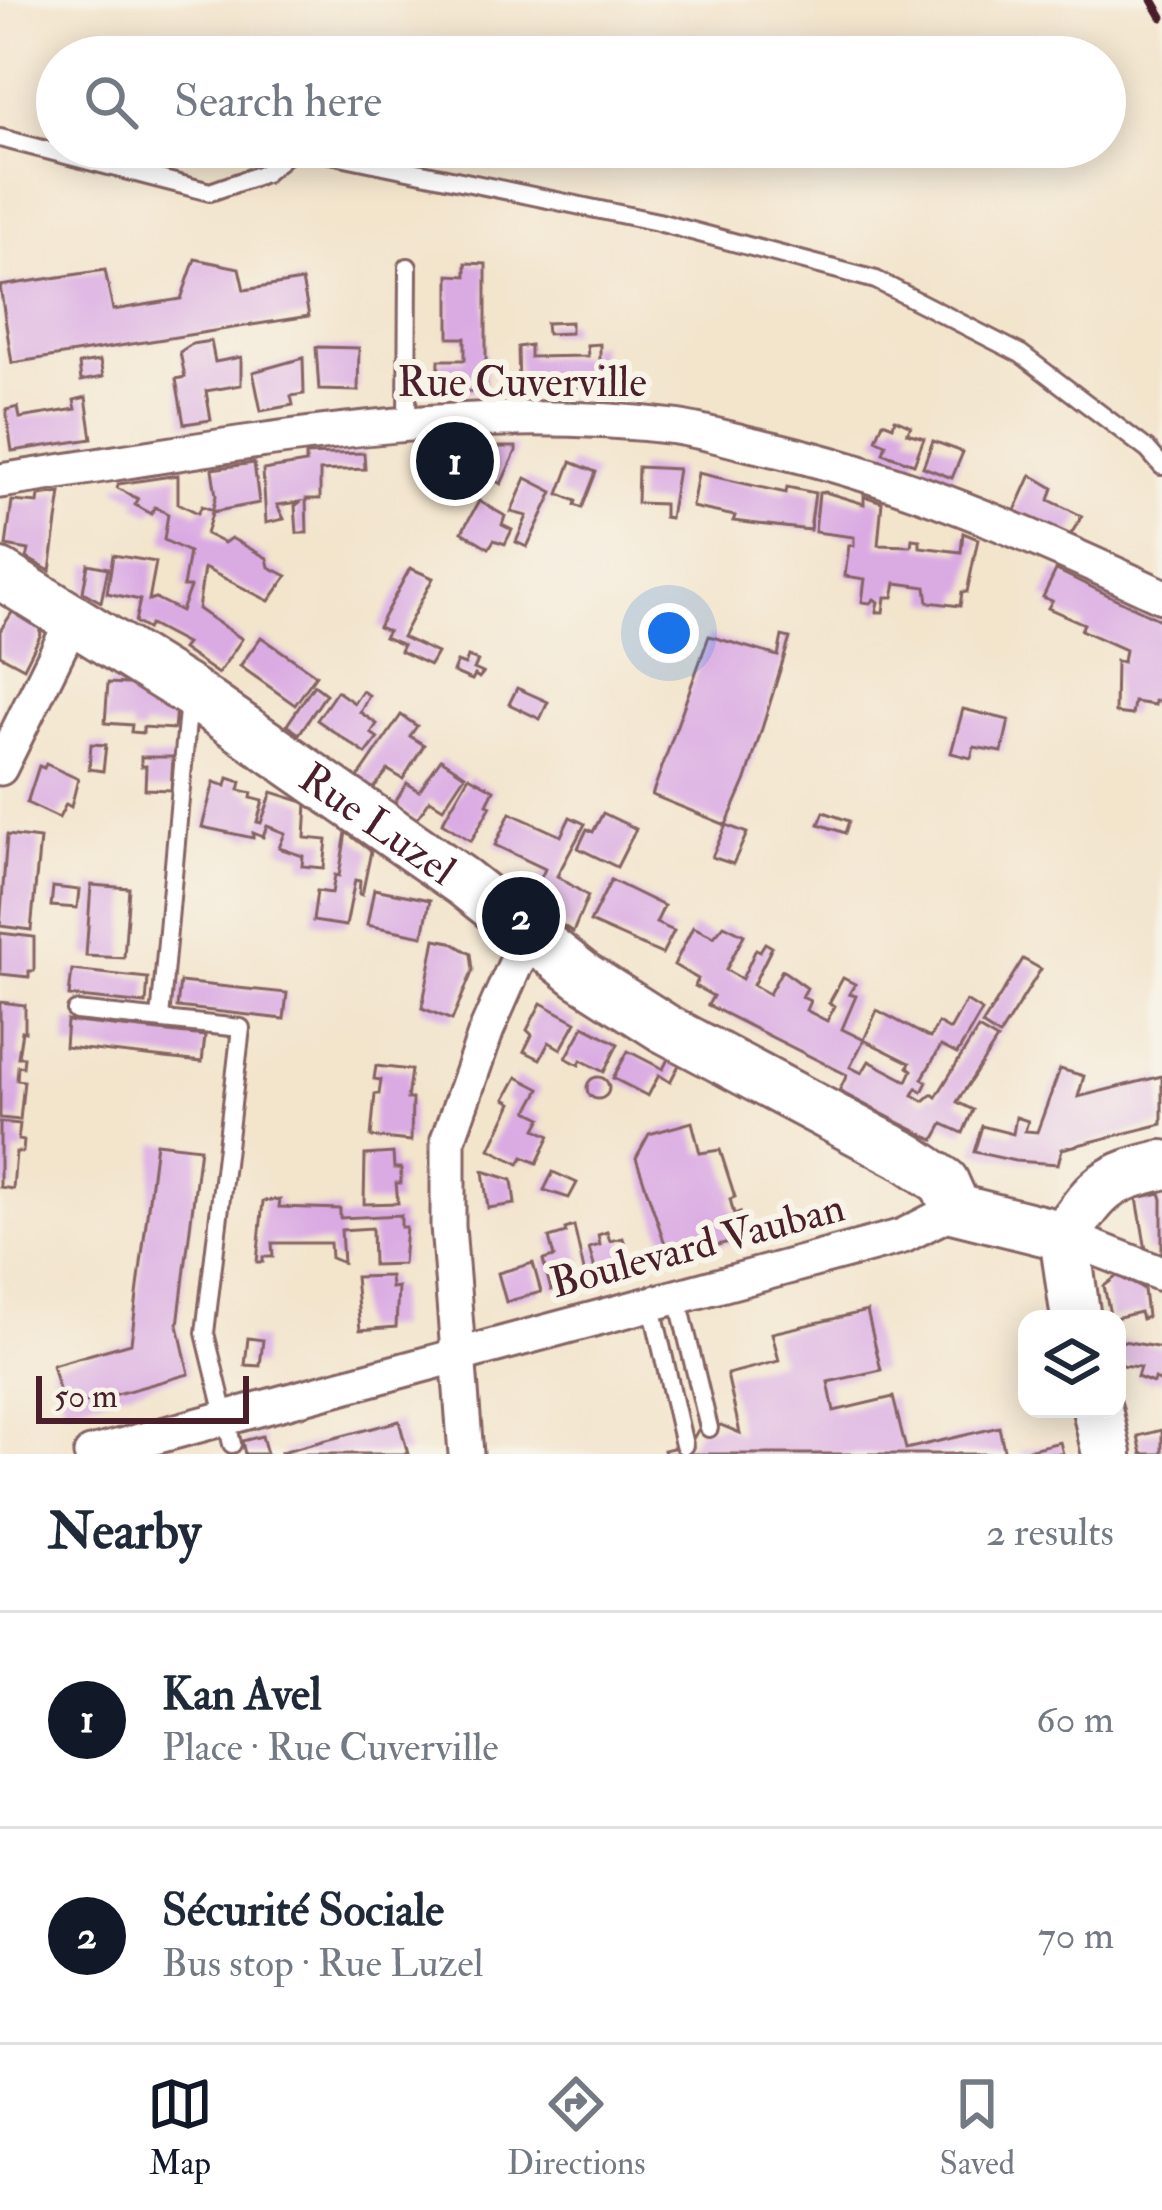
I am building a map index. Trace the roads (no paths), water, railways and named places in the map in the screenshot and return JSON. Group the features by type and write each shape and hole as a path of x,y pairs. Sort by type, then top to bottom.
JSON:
{"street":[{"name":"Rue Cuverville","path":"0,482 375,425 590,419 680,428 833,462 919,490 1162,596"},
{"name":"Rue Luzel","path":"0,574 190,692 445,869 581,975 664,1028 907,1157 944,1182 956,1209"},
{"path":"0,768 74,618"},
{"path":"466,1454 448,1226 448,1140 487,1029 516,963 534,936"},
{"path":"1075,1310 1064,1236 1105,1184 1128,1172 1162,1165"},
{"path":"956,1209 1064,1236 1162,1274"},
{"name":"Boulevard Vauban","path":"91,1454 228,1431 457,1355 903,1236 956,1209"},
{"path":"1099,1418 1107,1454"}],"lane":[{"path":"0,138 36,147"},
{"path":"117,168 210,192 270,168"},
{"path":"397,168 658,222 876,280 1021,354 1148,450 1162,466"},
{"path":"407,424 408,267"},
{"path":"160,1019 190,692"},
{"path":"76,1011 241,1028 205,1333 228,1431"},
{"path":"664,1299 710,1428"},
{"path":"664,1299 684,1445"}],"railway":[{"path":"1152,0 1162,17"}],"place":[{"name":"Kan Avel","path":"455,461"},
{"name":"Sécurité Sociale","path":"521,916"}]}
